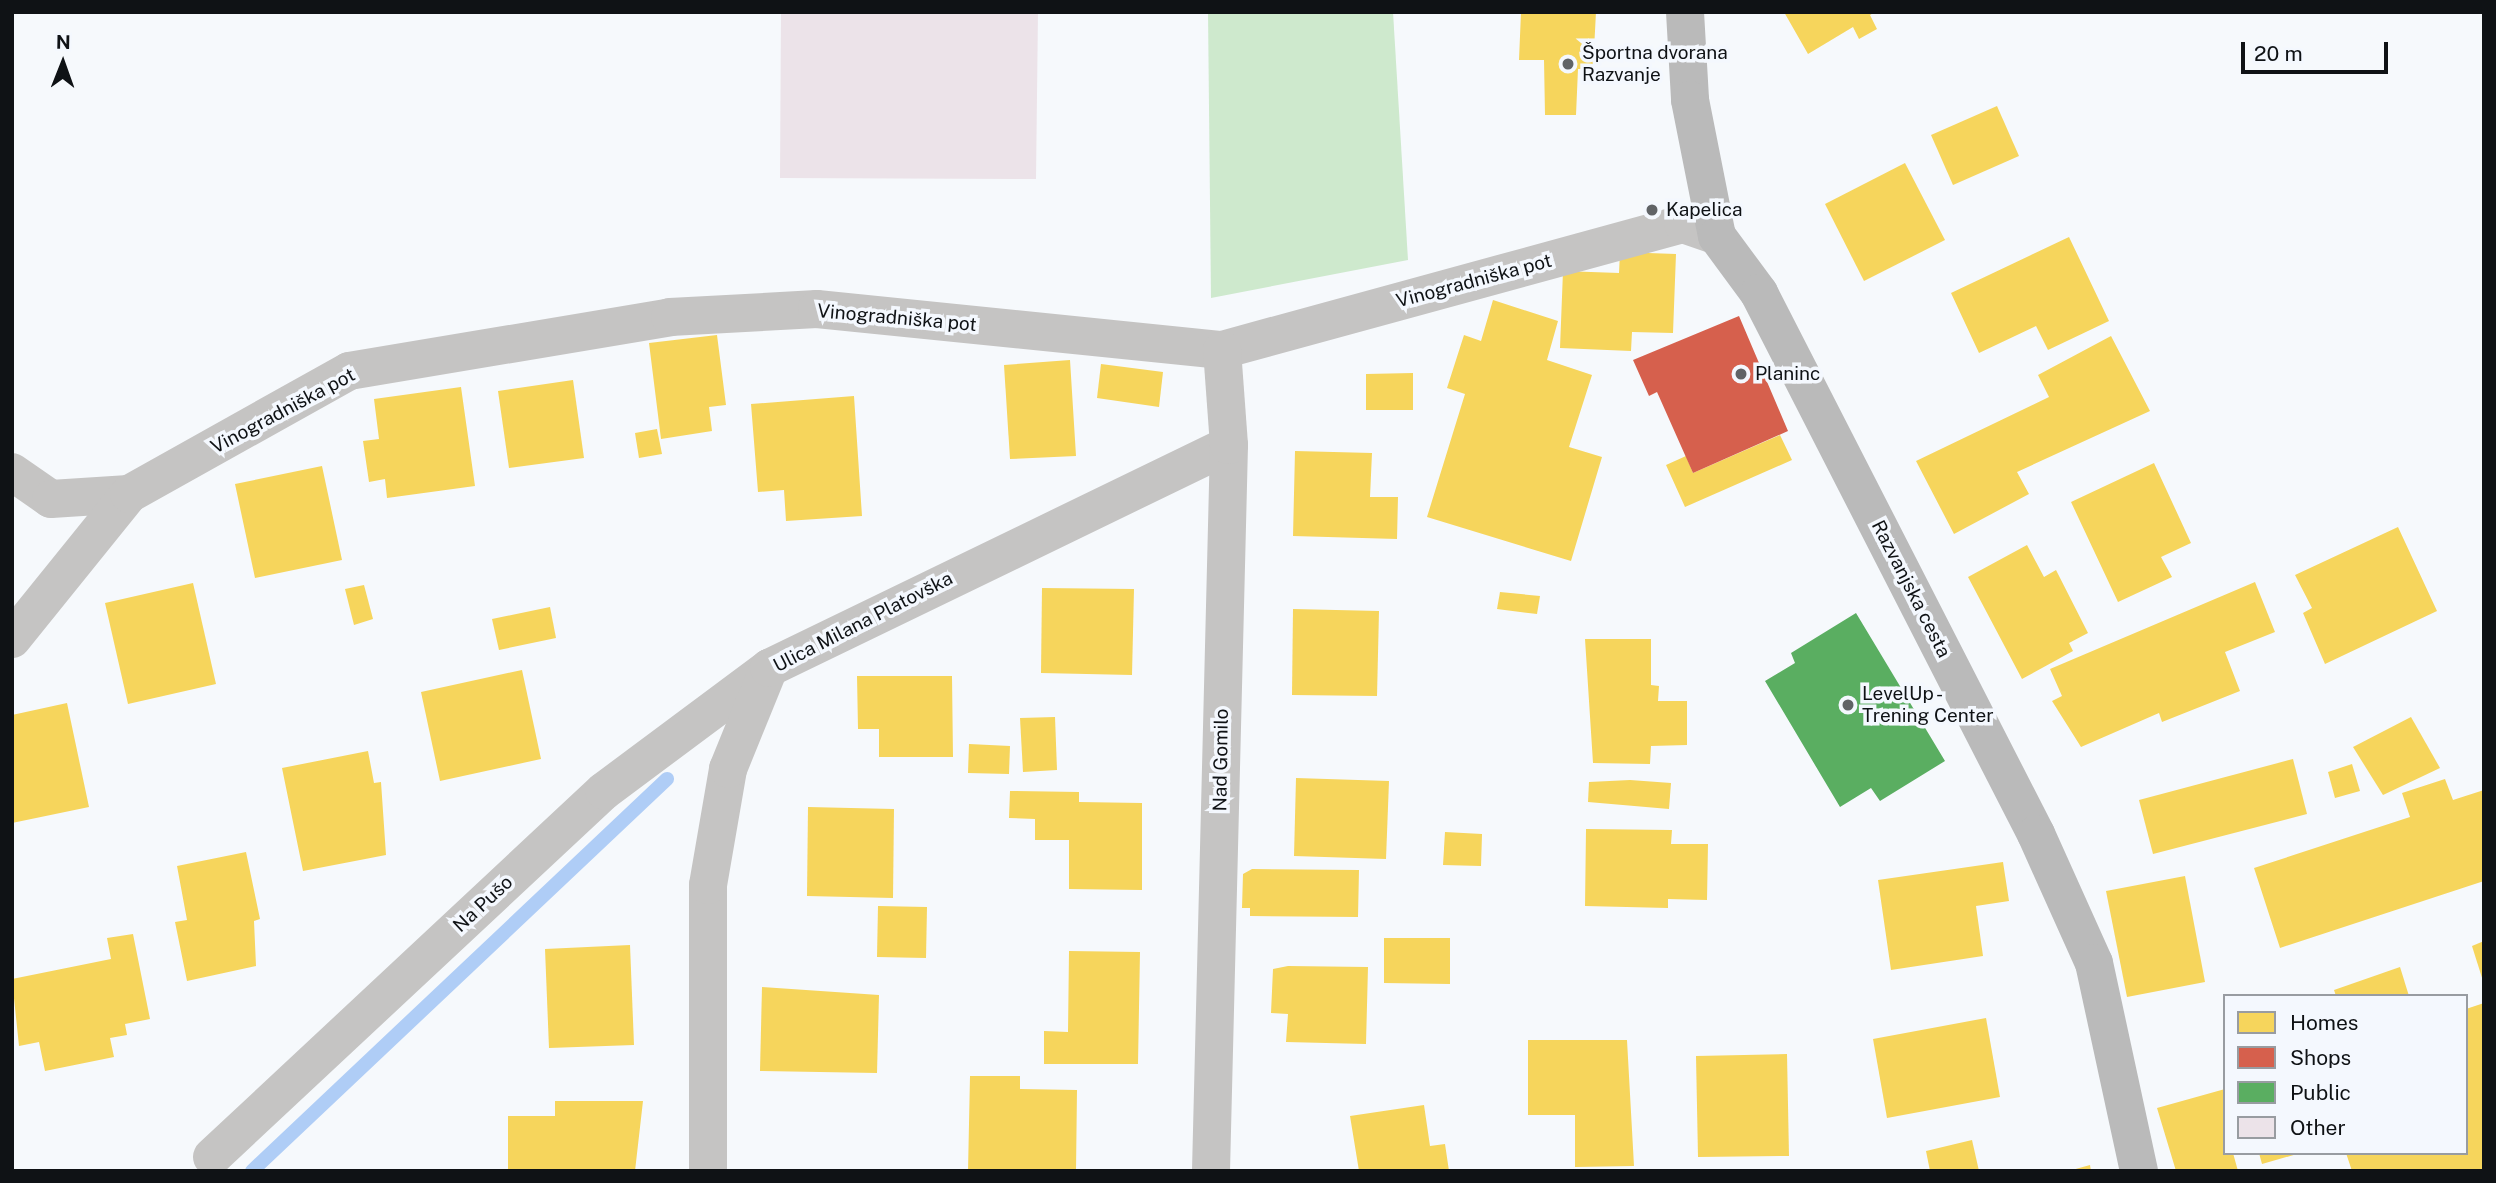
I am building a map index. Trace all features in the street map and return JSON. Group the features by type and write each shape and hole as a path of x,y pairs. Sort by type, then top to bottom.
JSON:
{"street":[{"name":"Razvanjska cesta","path":"1685,12 1700,230 1759,293 2036,834 2094,963 2139,1171"},
{"name":"Vinogradniška pot","path":"12,639 129,494 349,371 670,317 817,309 1222,350 1700,230"},
{"name":"Nad Gomilo","path":"1211,1171 1230,445 1222,350"},
{"name":"Ulica Milana Platovška","path":"708,1171 708,886 728,769 769,668 1230,445"},
{"name":"Vinogradniška pot","path":"12,472 51,499 129,494"},
{"name":"Na Pušo","path":"212,1157 604,791 769,668"}],"green space":[{"path":"1208,12 1393,12 1408,260 1211,298"}],"building: Homes":[{"name":"Športna dvorana Razvanje","path":"1521,12 1596,12 1593,69 1578,69 1576,115 1545,115 1544,60 1519,60"},
{"path":"1784,12 1875,12 1870,15 1877,29 1859,39 1853,27 1808,54"},
{"path":"1997,106 2019,156 1953,185 1931,135"},
{"path":"1905,163 1945,240 1864,281 1825,204"},
{"path":"2069,237 2109,321 2048,350 2036,326 1979,353 1951,293"},
{"path":"1620,252 1676,254 1673,333 1632,332 1631,351 1560,348 1563,271 1619,273"},
{"path":"1493,300 1558,321 1547,360 1592,375 1569,447 1602,457 1571,561 1427,517 1465,394 1447,388 1464,335 1481,341"},
{"path":"717,335 726,405 709,407 712,431 661,439 649,343"},
{"path":"2111,336 2150,411 2017,472 2029,494 1954,534 1916,461 2049,397 2038,375"},
{"path":"1070,360 1076,456 1010,459 1004,365"},
{"path":"1101,364 1163,372 1159,407 1097,398"},
{"path":"1413,373 1413,410 1366,410 1366,374"},
{"path":"573,380 584,458 509,468 498,391"},
{"path":"461,387 475,486 387,498 385,479 369,482 363,441 379,439 374,399"},
{"path":"854,396 862,516 786,521 784,490 758,492 751,404"},
{"path":"657,429 662,454 639,458 635,433"},
{"path":"1780,435 1792,460 1685,507 1666,465 1686,456 1693,473"},
{"path":"1295,451 1372,453 1370,497 1398,497 1397,539 1293,536"},
{"path":"2154,463 2191,543 2161,557 2172,577 2118,602 2071,502"},
{"path":"322,466 342,560 255,578 235,484"},
{"path":"2398,527 2437,611 2325,664 2303,613 2312,608 2295,575"},
{"path":"2027,545 2044,577 2056,570 2088,633 2069,643 2073,651 2022,679 1968,577"},
{"path":"2255,582 2275,632 2225,652 2240,691 2162,722 2159,713 2081,747 2052,701 2062,696 2050,669"},
{"path":"193,583 216,684 128,704 105,603"},
{"path":"364,585 373,619 354,625 345,589"},
{"path":"1042,588 1134,589 1132,675 1041,673"},
{"path":"1500,592 1540,596 1537,614 1497,609"},
{"path":"550,607 556,638 499,650 492,619"},
{"path":"1293,609 1379,611 1377,696 1292,695"},
{"path":"1585,639 1651,639 1651,685 1659,686 1658,701 1687,701 1687,745 1651,746 1650,764 1593,763"},
{"path":"522,670 541,759 440,781 421,692"},
{"path":"857,676 952,676 953,757 879,757 879,729 858,729"},
{"path":"67,703 89,807 12,823 12,715"},
{"path":"1055,717 1057,770 1023,772 1020,718"},
{"path":"2411,717 2440,768 2383,795 2353,747"},
{"path":"969,744 1010,746 1009,774 968,773"},
{"path":"368,751 374,783 381,782 386,855 303,871 282,768"},
{"path":"2293,759 2307,814 2153,854 2139,800"},
{"path":"2352,764 2360,791 2335,798 2328,772"},
{"path":"1296,778 1389,781 1386,859 1294,856"},
{"path":"2445,779 2453,800 2484,790 2484,881 2280,948 2254,868 2410,817 2402,793"},
{"path":"1630,780 1671,783 1669,809 1588,802 1589,782"},
{"path":"1010,791 1079,792 1079,802 1142,803 1142,890 1069,889 1069,840 1035,840 1035,819 1009,818"},
{"path":"808,807 894,809 893,898 807,896"},
{"path":"1586,829 1672,830 1671,844 1708,844 1707,900 1668,899 1668,908 1585,906"},
{"path":"1445,832 1482,834 1481,866 1443,865"},
{"path":"246,852 260,919 254,921 256,966 187,981 175,922 187,920 177,866"},
{"path":"2003,862 2009,901 1976,906 1983,956 1891,970 1878,880"},
{"path":"1252,869 1359,870 1358,917 1250,916 1250,908 1242,908 1243,874"},
{"path":"2185,876 2205,982 2127,997 2106,891"},
{"path":"878,906 927,907 926,958 877,957"},
{"path":"133,934 150,1019 125,1024 127,1035 110,1038 114,1057 45,1071 39,1042 19,1046 12,979 111,959 107,938"},
{"path":"1384,938 1450,938 1450,984 1384,983"},
{"path":"2484,941 2484,981 2483,981 2472,946"},
{"path":"630,945 634,1045 549,1048 545,949"},
{"path":"1069,951 1140,952 1138,1064 1044,1064 1044,1031 1068,1032"},
{"path":"1288,966 1368,967 1366,1044 1286,1042 1288,1014 1271,1013 1273,969"},
{"path":"2400,967 2408,994 2335,994 2334,990"},
{"path":"762,987 879,995 877,1073 760,1071"},
{"path":"2484,1003 2484,1171 2352,1171 2347,1155 2468,1155 2468,1008"},
{"path":"1986,1018 2000,1097 1887,1118 1873,1039"},
{"path":"1528,1040 1627,1040 1634,1166 1575,1167 1575,1115 1528,1115"},
{"path":"1787,1054 1789,1156 1698,1157 1696,1056"},
{"path":"970,1076 1020,1076 1020,1089 1077,1090 1076,1171 968,1171"},
{"path":"2223,1090 2223,1155 2234,1155 2238,1171 2176,1171 2157,1108"},
{"path":"555,1101 643,1101 635,1171 508,1171 508,1116 555,1116"},
{"path":"1424,1105 1430,1146 1445,1144 1449,1171 1359,1171 1350,1116"},
{"path":"1972,1140 1979,1171 1930,1171 1926,1151"},
{"path":"2260,1155 2294,1155 2262,1164"},
{"path":"2090,1165 2091,1171 2072,1171 2072,1170"}],"building: Shops":[{"path":"1739,316 1788,431 1693,473 1657,392 1649,396 1633,360"}],"building: Public":[{"path":"1856,613 1945,761 1880,801 1871,788 1840,807 1765,681 1795,663 1791,653"}],"building: Other":[{"path":"781,12 1038,12 1036,179 780,178"}],"waterway":[{"path":"252,1171 667,779"}],"place":[{"name":"Športna dvorana Razvanje","path":"1568,64"},
{"name":"Kapelica","path":"1652,210"},
{"name":"Planinc","path":"1741,374"},
{"name":"LevelUp - Trening Center","path":"1848,705"}]}
